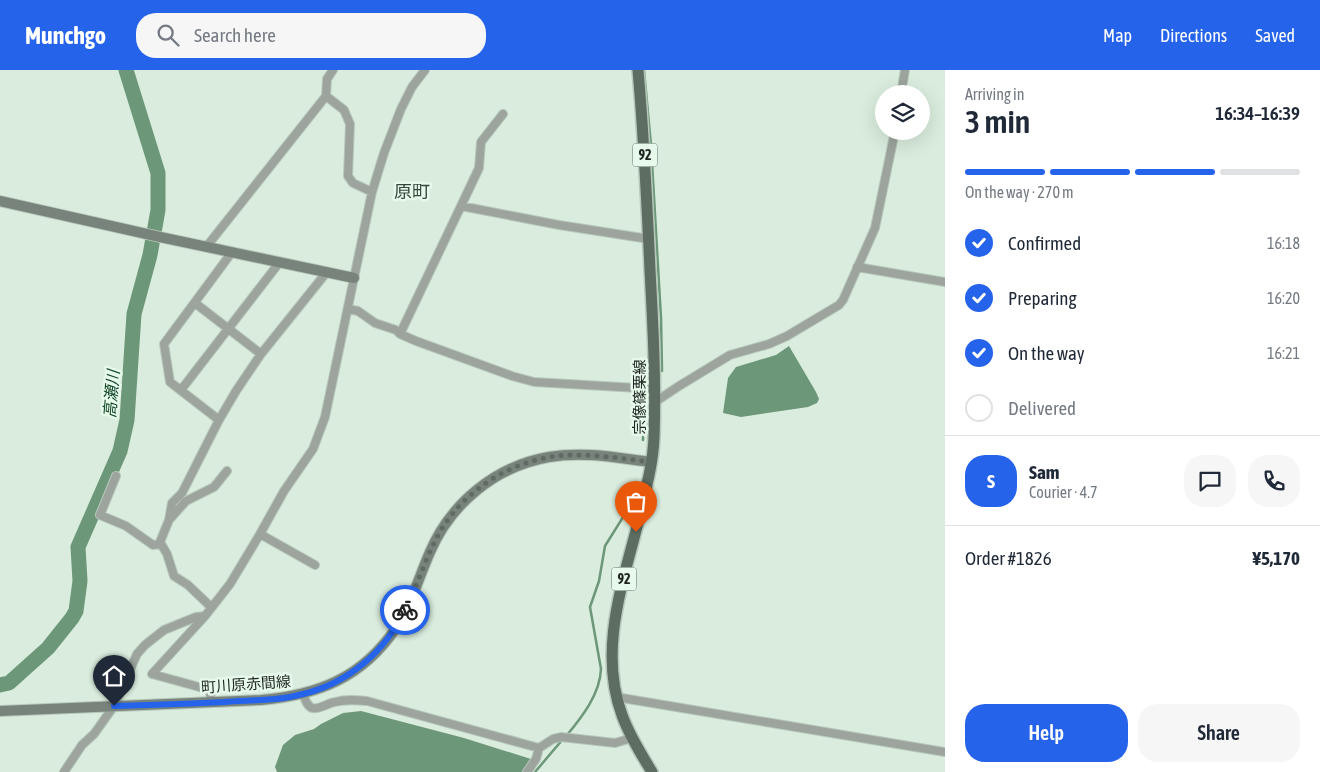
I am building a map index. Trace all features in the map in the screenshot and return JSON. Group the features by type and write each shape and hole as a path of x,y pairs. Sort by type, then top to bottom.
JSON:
{"main road":[{"name":"宗像篠栗線","path":"638,70 646,157 655,389 654,440 651,462 613,630 611,668 621,713 632,738 652,772"},
{"path":"0,201 354,278"},
{"name":"町川原赤間線","path":"0,711 276,699 304,694 344,678 366,662 384,644 404,613 431,550 446,522 470,496 494,477 536,459 558,456 588,455 651,462"}],"street":[{"path":"207,246 326,96 327,79 333,70"},
{"path":"211,702 210,690 152,674 205,616 230,584 284,491 313,449 326,417 372,192 400,109 412,87 425,70"},
{"path":"902,85 905,70"},
{"path":"326,96 344,110 350,124 348,176 353,183 372,192"},
{"path":"400,334 480,168 481,142 503,114"},
{"path":"655,402 730,355 769,344 787,336 839,305 843,300 875,228 892,140"},
{"path":"461,206 559,225 649,239"},
{"path":"219,420 170,382 164,344 232,252"},
{"path":"181,390 279,263"},
{"path":"857,267 945,282"},
{"path":"211,607 174,576 160,542 169,520 172,503 182,493 219,420 261,354 326,273"},
{"path":"195,302 261,354"},
{"path":"348,309 358,310 375,323 396,330 400,334 512,376 534,382 655,389"},
{"path":"169,520 186,501 214,487 227,471"},
{"path":"116,476 100,515 126,526 153,545 161,544"},
{"path":"260,534 315,565"},
{"path":"64,772 82,745 94,734 114,706 138,654 145,645 164,630 196,617 205,616"},
{"path":"304,694 311,708 352,699 367,701 539,748"},
{"path":"616,697 945,752"},
{"path":"527,772 536,759 539,748 553,739 561,737 615,743 632,738"}],"shaded area":[{"path":"789,346 816,392 819,399 817,403 808,407 741,417 723,413 728,378 736,367 776,355"},
{"path":"361,711 464,738 531,759 525,772 277,772 275,767 283,745 295,735 314,729 343,713"}],"waterway":[{"name":"高瀬川","path":"0,685 9,683 48,648 76,611 80,581 78,547 120,451 127,420 134,314 150,255 158,210 158,173 126,70"},
{"path":"644,70 651,145 661,318 662,371"},
{"path":"643,440 644,407"},
{"path":"567,735 589,705 600,678 601,669 590,607 599,581 605,546 630,506 636,483"},
{"path":"535,772 563,739"}],"way so far":[{"path":"405,610 438,536 459,506 494,477 536,459 568,455 588,455 651,462 636,532"}],"district":[{"name":"原町","path":"412,191"}],"route":[{"path":"114,706 261,700 304,694 331,685 366,662 384,644 405,610"}]}
